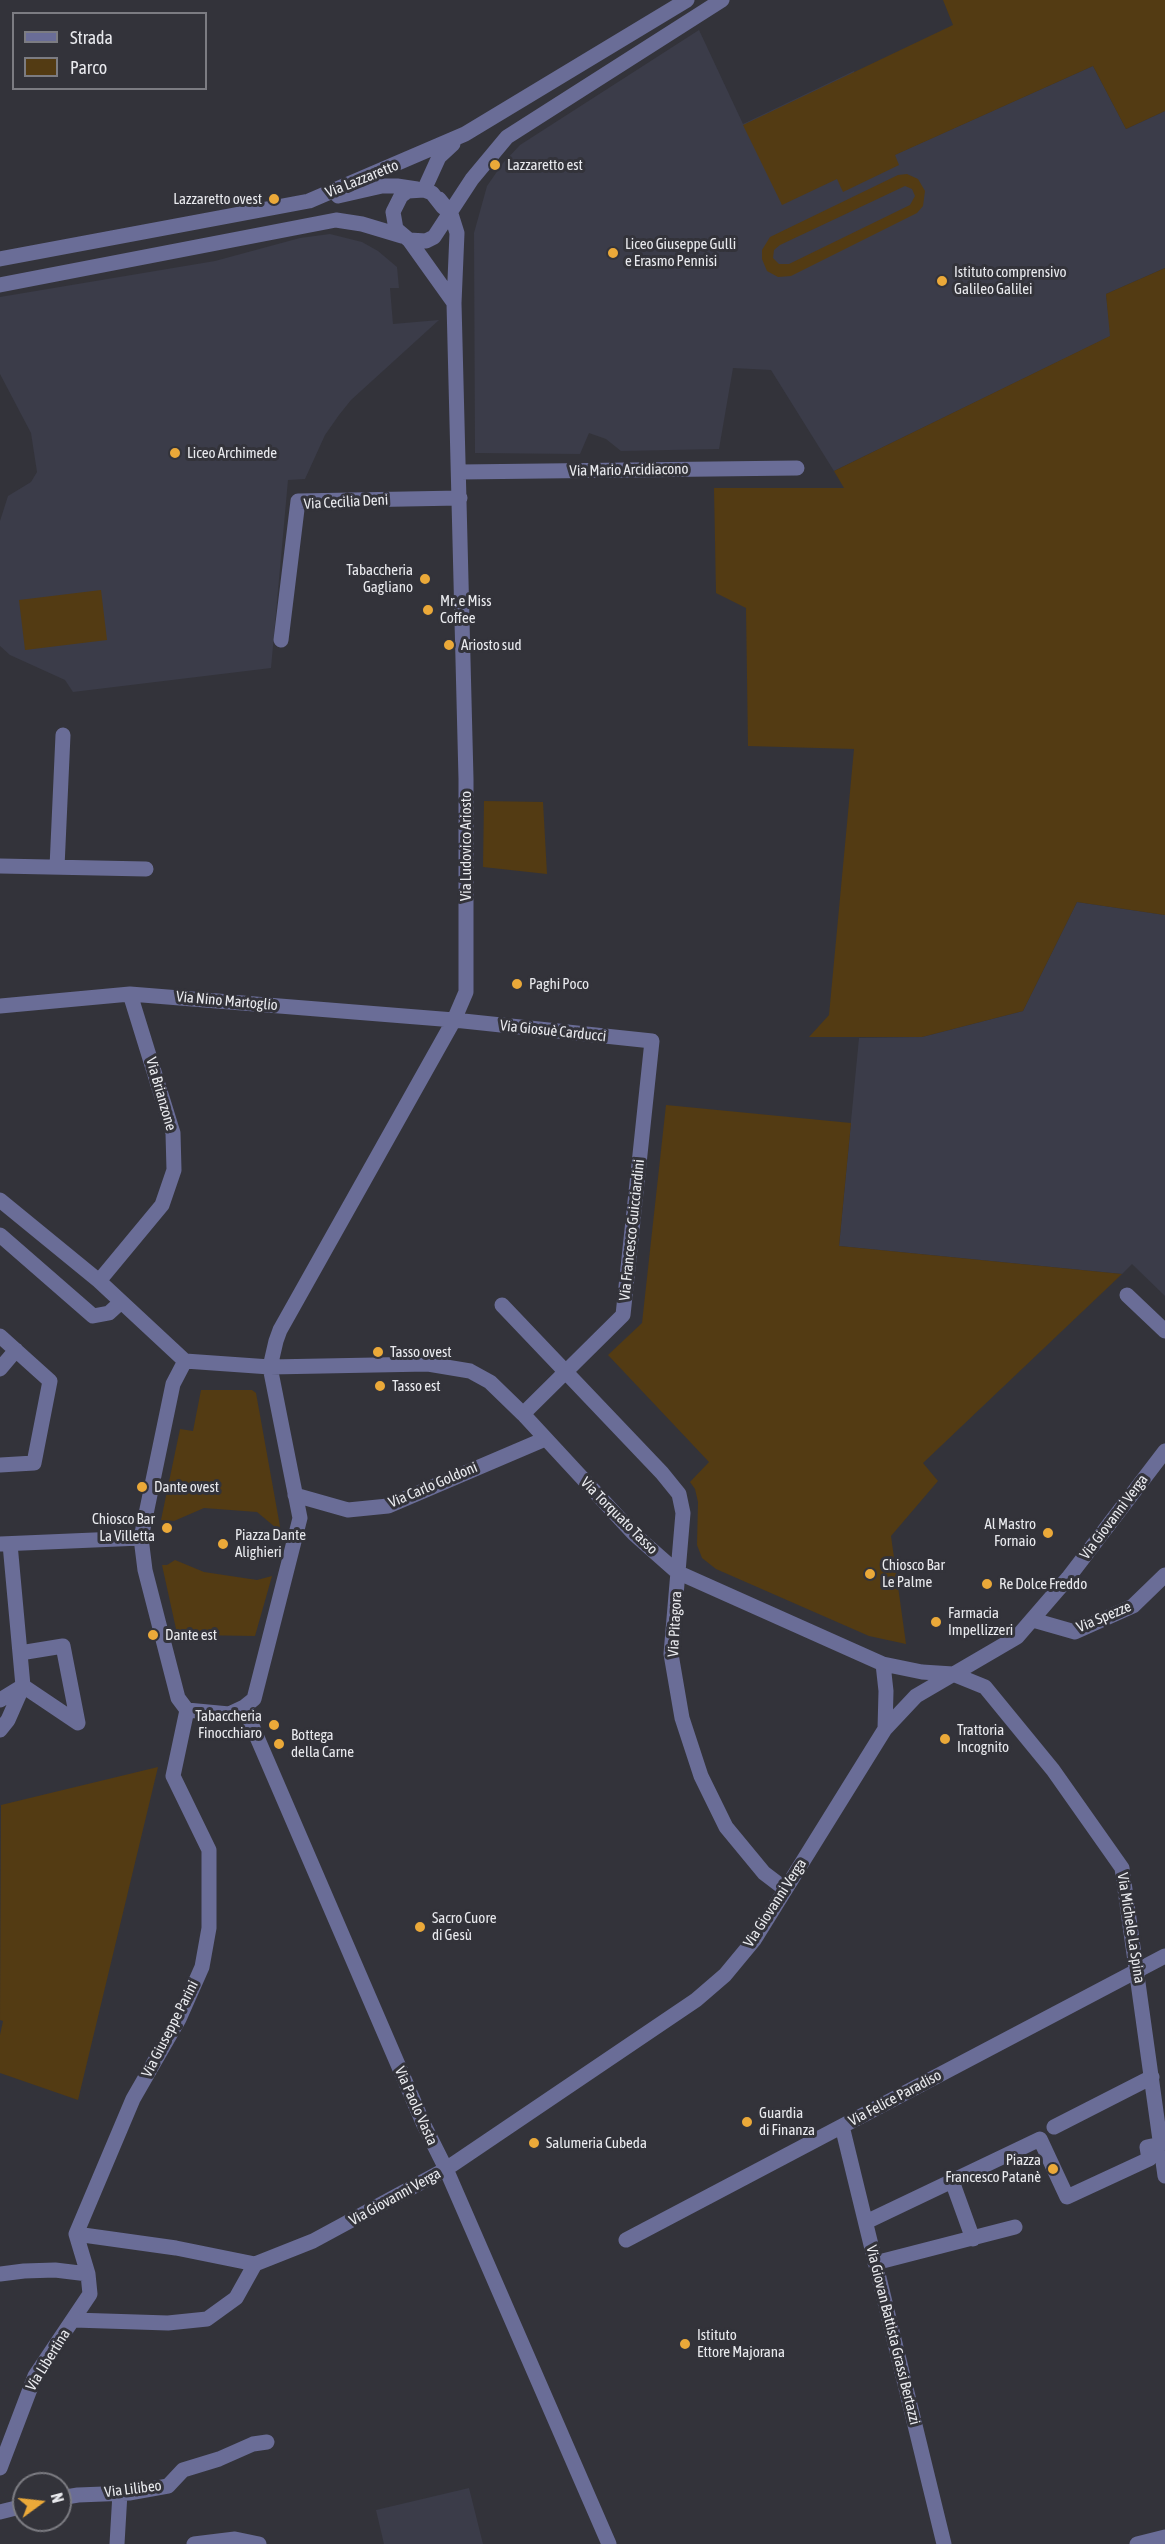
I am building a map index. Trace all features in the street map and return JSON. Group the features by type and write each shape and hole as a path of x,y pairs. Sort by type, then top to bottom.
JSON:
{"street":[{"name":"Via Lazzaretto","path":"0,259 309,201 465,134 687,0"},
{"path":"405,238 426,241 434,237 472,179 507,137 722,0"},
{"path":"454,303 396,229 393,212 401,196 421,190 439,157 465,134"},
{"path":"309,201 382,186 397,186 421,190 439,199 447,219"},
{"name":"Via Ludovico Ariosto","path":"270,1367 280,1330 454,1020 466,992 466,779 454,303 457,232 447,219"},
{"name":"Via Lazzaretto","path":"0,285 336,220 362,224 405,238"},
{"name":"Via Mario Arcidiacono","path":"460,472 797,468"},
{"name":"Via Cecilia Deni","path":"281,640 298,501 460,498"},
{"path":"57,867 63,735"},
{"path":"0,866 146,869"},
{"name":"Via Nino Martoglio","path":"0,1006 130,994 454,1020"},
{"name":"Via Brianzone","path":"99,1281 162,1205 174,1170 171,1124 130,994"},
{"name":"Via Giosuè Carducci","path":"454,1020 651,1041"},
{"name":"Via Francesco Guicciardini","path":"523,1414 623,1314 651,1041"},
{"path":"0,1200 99,1281 182,1358 173,1384 136,1538 178,1698 187,1710 230,1714 254,1699 300,1518 270,1367"},
{"path":"0,1235 93,1316 109,1314 121,1302"},
{"path":"1127,1295 1165,1331"},
{"name":"Via Pitagora","path":"502,1305 662,1473 679,1494 683,1513 671,1654 682,1718 701,1776 726,1827 764,1873 785,1889"},
{"path":"0,1336 5,1360 50,1381 34,1463 0,1465"},
{"name":"Via Torquato Tasso","path":"182,1358 270,1367 428,1364 470,1371 490,1382 523,1414 634,1534 678,1572 883,1664 921,1672 953,1674"},
{"name":"Via Carlo Goldoni","path":"295,1495 348,1510 388,1506 545,1439"},
{"name":"Via Giovanni Verga","path":"255,2264 313,2241 446,2169 696,2000 724,1975 754,1940 885,1729 916,1696 1017,1636 1068,1578 1165,1451"},
{"path":"0,1730 8,1720 23,1686 5,1544 136,1538"},
{"name":"Via Spezze","path":"1033,1620 1075,1632 1133,1606 1165,1575"},
{"path":"20,1653 63,1646 78,1723 23,1686"},
{"path":"883,1664 886,1691 885,1729"},
{"name":"Via Michele La Spina","path":"953,1674 985,1687 1053,1770 1122,1868 1165,2176"},
{"path":"0,1700 23,1686"},
{"name":"Via Paolo Vasta","path":"243,1707 609,2544"},
{"name":"Via Giuseppe Parini","path":"76,2234 133,2099 179,2019 201,1967 209,1928 209,1850 173,1776 187,1710"},
{"name":"Via Felice Paradiso","path":"626,2240 1165,1956"},
{"path":"1054,2127 1152,2077"},
{"name":"Via Giovan Battista Grassi Bertazzi","path":"842,2126 944,2544"},
{"path":"866,2222 1040,2139 1067,2197 1149,2159 1147,2147 1161,2144"},
{"path":"952,2181 973,2239"},
{"path":"875,2263 1015,2227"},
{"path":"76,2234 223,2258 255,2264 236,2298 207,2319 168,2323 74,2320 90,2294 88,2274 76,2234"},
{"path":"0,2274 55,2270 88,2274"},
{"name":"Via Libertina","path":"0,2468 28,2390 74,2320"},
{"name":"Via Lilibeo","path":"72,2496 120,2493 168,2486 183,2470 219,2459 253,2444 267,2442"},
{"path":"117,2544 120,2493"},
{"path":"1137,2544 1165,2536"},
{"path":"194,2544 235,2539 259,2544"}],"shaded area":[{"path":"699,30 743,124 854,71 894,155 1093,66 1126,129 1165,111 1165,268 1106,294 1111,336 834,471 771,370 733,368 719,449 621,451 606,439 589,433 580,454 475,453 474,233 487,186 503,163 520,145"},
{"name":"Liceo Archimede","path":"330,234 362,242 378,251 397,267 399,288 390,288 393,324 439,320 351,400 325,435 305,479 288,480 271,668 73,692 65,680 10,655 0,646 0,521 8,496 31,482 37,472 31,433 0,374 0,297 215,261 300,238"},
{"path":"1077,902 1165,915 1165,1296 1132,1264 1122,1274 839,1246 859,1038 922,1037 1023,1011"},
{"path":"469,2488 483,2544 384,2544 376,2510"}],"green space":[{"path":"943,0 1165,0 1165,111 1126,129 1093,66 895,155 899,165 843,192 837,179 782,205 743,125 953,25"},
{"path":"907,174 918,179 925,191 923,206 917,213 791,276 778,277 767,271 762,259 762,250 770,237 898,175","holes":["905,186 912,189 915,196 910,205 789,264 779,264 773,258 774,250 780,245"]},
{"path":"1165,268 1165,915 1077,902 1023,1011 922,1037 809,1037 829,1015 854,749 748,746 746,608 716,593 714,488 844,488 834,471 1110,336 1106,294"},
{"path":"101,590 107,640 25,650 19,600"},
{"path":"484,801 543,802 547,874 483,867"},
{"path":"666,1105 851,1123 839,1246 1122,1274 923,1463 938,1481 891,1536 906,1644 869,1636 716,1569 702,1558 697,1545 698,1502 695,1489 690,1482 709,1462 608,1355 642,1323"},
{"path":"201,1390 252,1390 256,1393 281,1532 257,1512 204,1508 174,1521 161,1520 180,1429 193,1431"},
{"path":"175,1560 204,1572 257,1580 272,1576 255,1636 191,1635 178,1638 162,1565"},
{"path":"158,1767 78,2100 0,2073 0,2035 3,2021 0,2020 1,1805"}],"place":[{"name":"Lazzaretto est","path":"495,165"},
{"name":"Lazzaretto ovest","path":"274,199"},
{"name":"Liceo Giuseppe Gulli e Erasmo Pennisi","path":"613,253"},
{"name":"Istituto comprensivo Galileo Galilei","path":"942,281"},
{"name":"Liceo Archimede","path":"175,453"},
{"name":"Tabaccheria Gagliano","path":"425,579"},
{"name":"Mr. e Miss Coffee","path":"428,610"},
{"name":"Ariosto sud","path":"449,645"},
{"name":"Paghi Poco","path":"517,984"},
{"name":"Tasso ovest","path":"378,1352"},
{"name":"Tasso est","path":"380,1386"},
{"name":"Dante ovest","path":"142,1487"},
{"name":"Chiosco Bar La Villetta","path":"167,1528"},
{"name":"Al Mastro Fornaio","path":"1048,1533"},
{"name":"Piazza Dante Alighieri","path":"223,1544"},
{"name":"Chiosco Bar Le Palme","path":"870,1574"},
{"name":"Re Dolce Freddo","path":"987,1584"},
{"name":"Farmacia Impellizzeri","path":"936,1622"},
{"name":"Dante est","path":"153,1635"},
{"name":"Tabaccheria Finocchiaro","path":"274,1725"},
{"name":"Trattoria Incognito","path":"945,1739"},
{"name":"Bottega della Carne","path":"279,1744"},
{"name":"Sacro Cuore di Gesù","path":"420,1927"},
{"name":"Guardia di Finanza","path":"747,2122"},
{"name":"Salumeria Cubeda","path":"534,2143"},
{"name":"Piazza Francesco Patanè","path":"1053,2169"},
{"name":"Istituto Ettore Majorana","path":"685,2344"}]}
